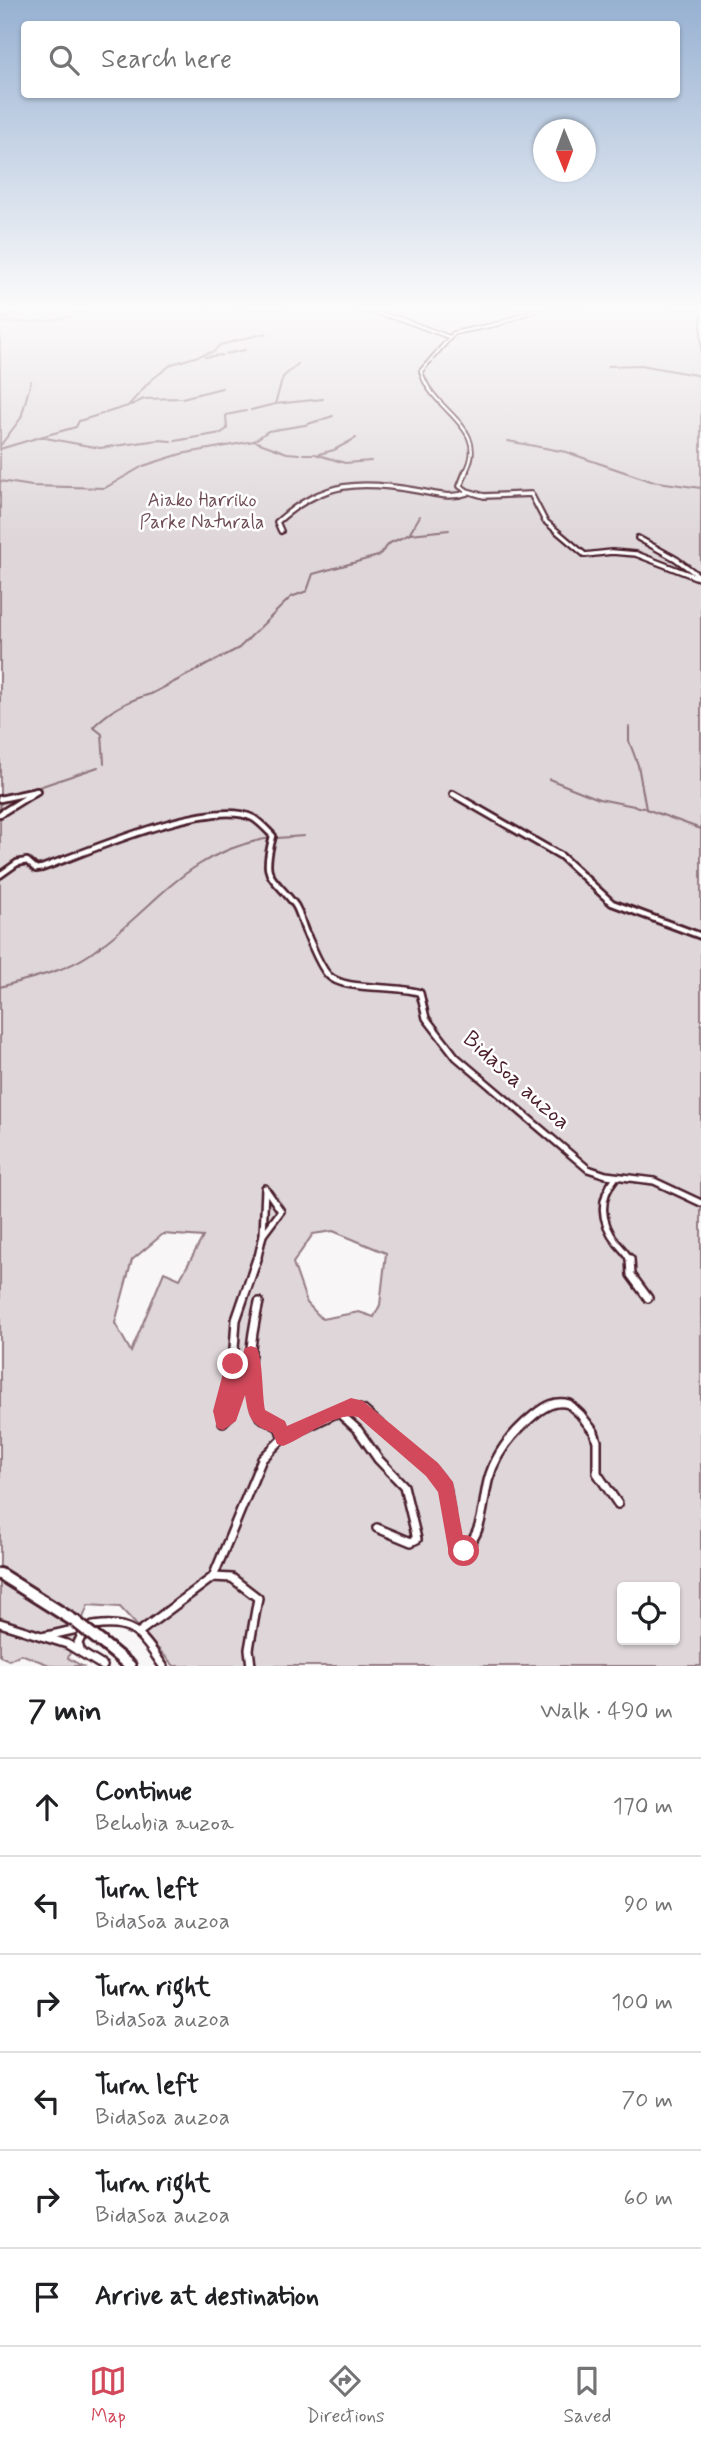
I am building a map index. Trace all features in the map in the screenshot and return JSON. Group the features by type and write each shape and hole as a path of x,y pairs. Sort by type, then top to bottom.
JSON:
{"highway":[{"path":"0,1574 80,1626 130,1666"}],"street":[{"path":"425,386 428,394 447,410 472,443 473,456 460,484 468,492"},
{"path":"281,531 277,522 286,514 316,492 337,485 398,487 447,497 468,492 480,495 531,494 537,511 552,525 556,534 580,554 589,556 608,551 641,554 701,579"},
{"path":"638,538 676,559 701,579"},
{"path":"0,799 37,791 0,814"},
{"path":"453,794 561,856 612,903 701,936"},
{"name":"Bidasoa auzoa","path":"0,875 17,863 27,861 36,869 42,868 150,828 224,812 253,818 273,836 266,862 268,874 293,900 304,930 328,975 352,985 395,985 420,993 426,1018 456,1057 588,1169 599,1176 637,1177 659,1182 701,1203"},
{"path":"617,1177 600,1201 601,1212 614,1240 630,1257 631,1275 648,1298"},
{"path":"259,1302 251,1354 230,1415 223,1422 222,1411 233,1364 233,1334 263,1235 281,1211 265,1188 263,1235"},
{"path":"251,1354 257,1414 262,1420 279,1427 283,1438"},
{"path":"138,1633 213,1577 262,1458 283,1438 351,1407 363,1409 432,1469 446,1488 455,1548 464,1551 471,1546 480,1531 490,1475 506,1443 517,1428 547,1404 558,1401 571,1405 591,1426 597,1439 596,1467 608,1494 618,1504"},
{"path":"338,1412 358,1430 378,1460 404,1486 417,1539 411,1542 377,1528"},
{"path":"213,1577 232,1578 258,1598 257,1614 250,1637 251,1666"},
{"path":"0,1623 46,1636 80,1650 103,1666"},
{"path":"46,1636 80,1626 118,1625 138,1633 163,1666"},
{"path":"80,1626 80,1650"}],"green space":[{"name":"Aiako Harriko Parke Naturala","path":"0,386 701,386 701,1666 174,1666 120,1607 88,1605 68,1658 82,1666 52,1666 21,1654 9,1660 0,1656","holes":["333,1231 386,1253 380,1305 374,1317 359,1312 322,1319 307,1303 293,1263 313,1234","163,1234 203,1237 180,1279 164,1272 131,1352 115,1323 132,1260"]}],"waterway":[{"path":"0,446 21,418 30,386"},
{"path":"40,437 76,427 79,421 128,406 146,386"},
{"path":"275,404 280,386"},
{"path":"131,405 144,399 182,398 222,388"},
{"path":"275,404 323,399"},
{"path":"251,410 275,404"},
{"path":"175,441 221,433 227,429 226,415 246,411"},
{"path":"0,481 32,486 105,488 143,466 181,454 254,441 268,431 305,425 333,416"},
{"path":"0,449 40,437"},
{"path":"40,437 100,448 159,440 171,441"},
{"path":"319,454 334,450 356,438"},
{"path":"508,441 566,452 651,481 701,488"},
{"path":"257,442 287,453 299,454"},
{"path":"303,454 313,454"},
{"path":"315,454 345,463 371,461"},
{"path":"410,533 420,516"},
{"path":"104,763 102,734 93,727 99,721 120,706 151,694 239,648 291,597 307,591 313,574 378,556 390,543 410,534 449,530"},
{"path":"629,727 629,741 638,765 646,809 701,829"},
{"path":"0,795 39,787 98,767"},
{"path":"549,779 599,799 644,808"},
{"path":"277,838 304,836"},
{"path":"0,987 77,962 111,938 190,870 239,846 270,838"}],"route":[{"path":"233,1364 222,1411 223,1422 230,1415 251,1354 257,1414 262,1420 279,1427 283,1438 326,1416 351,1407 363,1409 432,1469 446,1488 455,1548 464,1551"}]}
